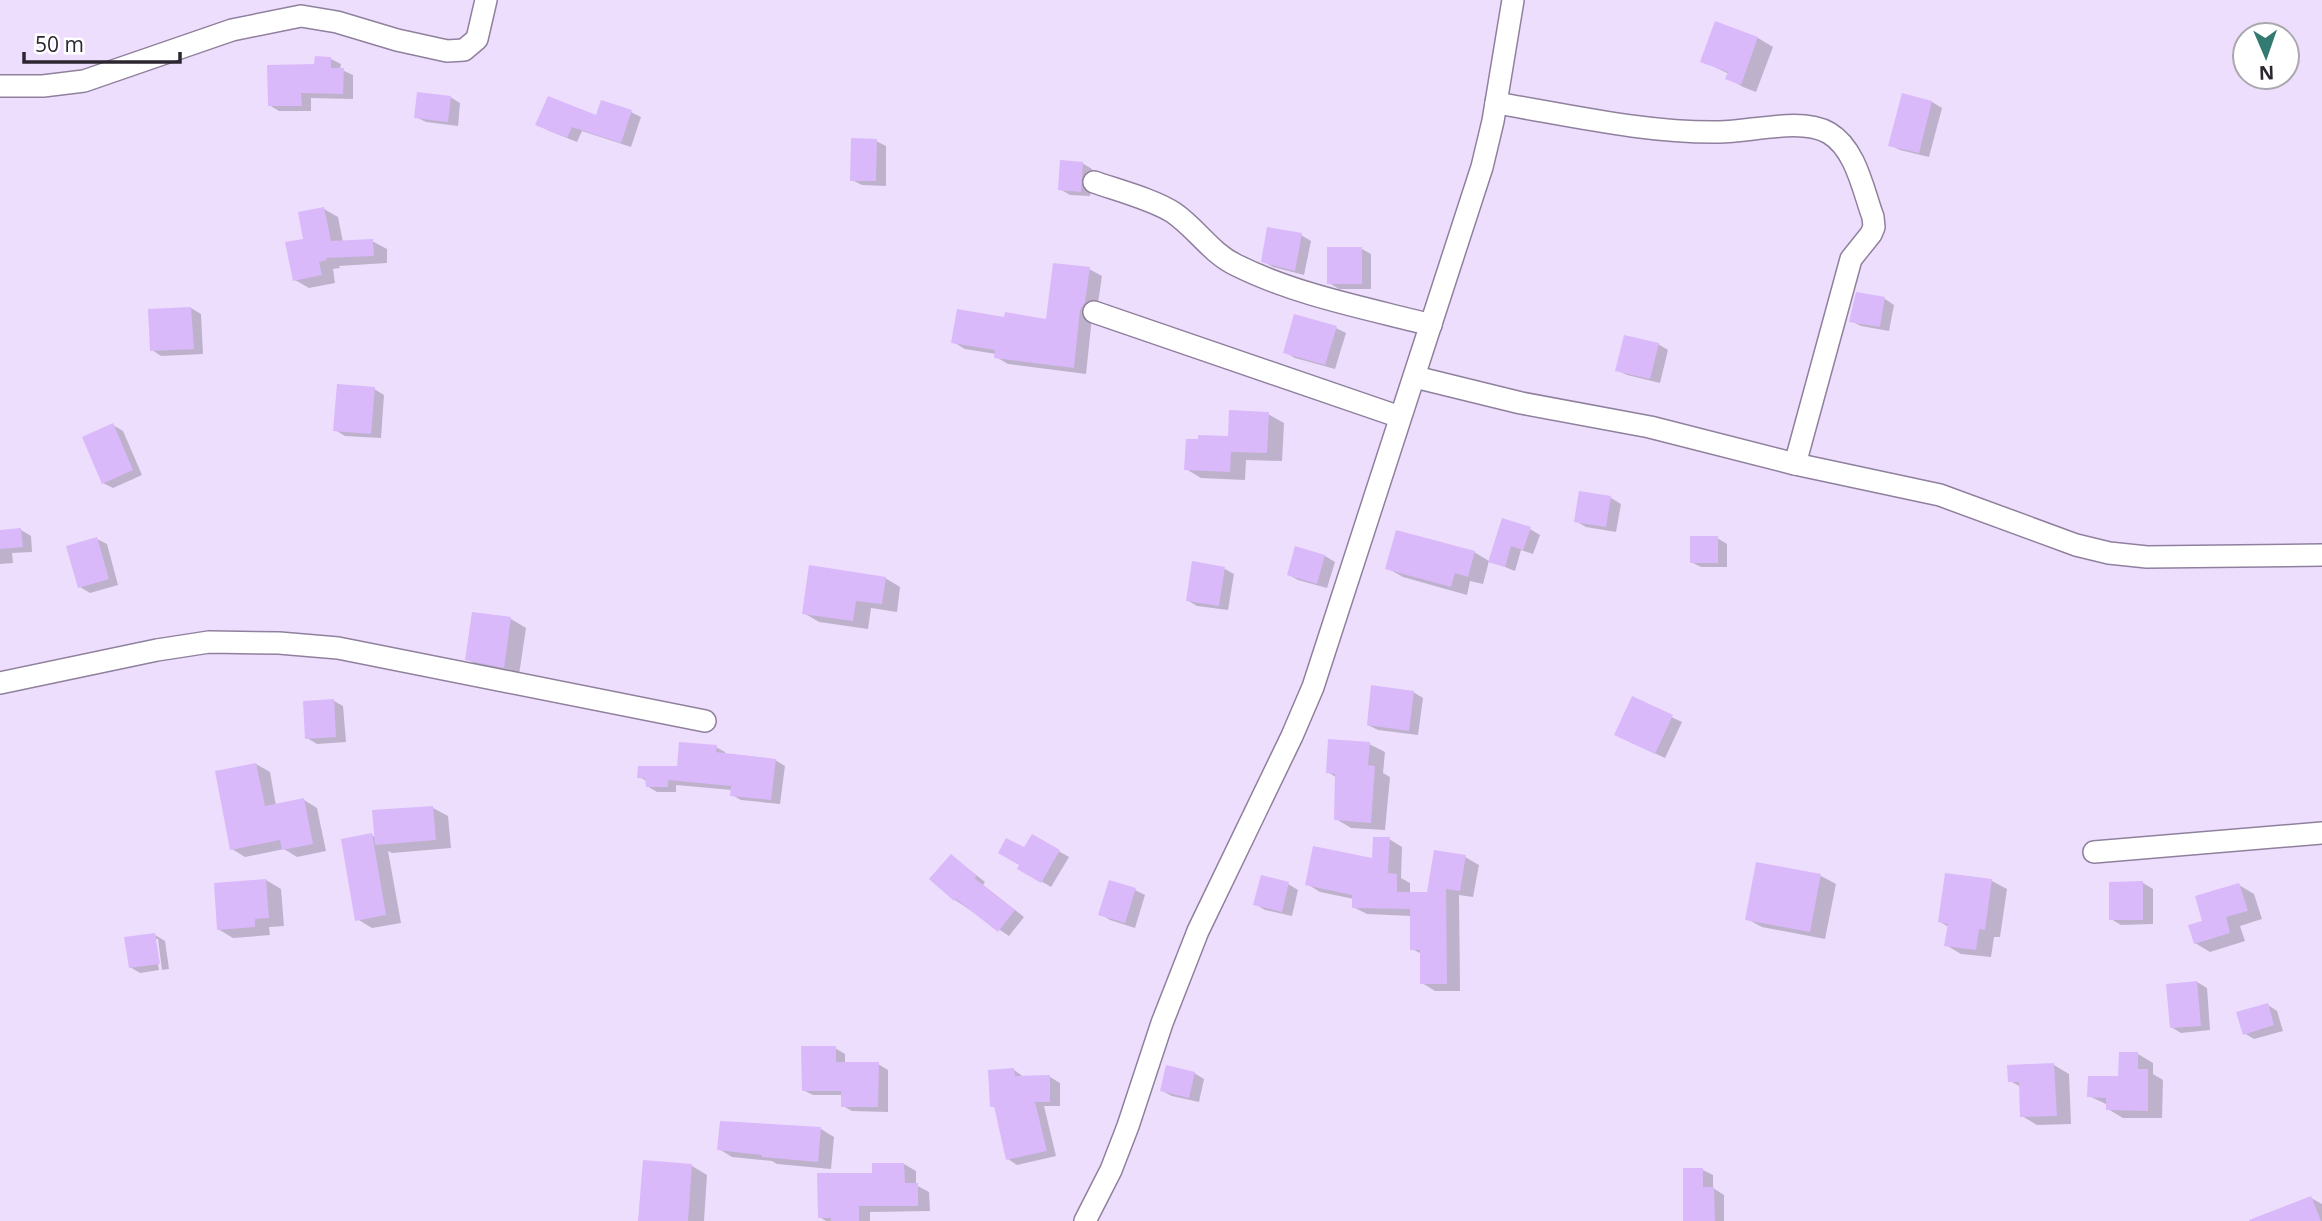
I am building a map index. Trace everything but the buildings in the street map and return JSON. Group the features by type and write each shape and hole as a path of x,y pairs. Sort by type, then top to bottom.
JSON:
{"street":[{"path":"0,86 43,86 84,81 232,30 301,16 337,22 397,40 447,51 464,50 477,39 486,0"},
{"path":"1085,1221 1111,1170 1162,1023 1198,931 1292,736 1312,687 1482,167 1513,0"},
{"path":"1496,103 1688,131 1743,132 1800,125 1830,134 1847,151 1873,217 1874,228 1850,260 1795,464"},
{"path":"1094,181 1171,210 1215,251 1245,269 1333,299 1431,325"},
{"path":"1094,312 1400,417"},
{"path":"1415,377 1521,403 1650,427 1795,464 1940,495 2076,545 2109,553 2147,557 2322,555"},
{"path":"0,683 209,642 279,643 338,648 705,721"},
{"path":"2094,852 2322,833"}]}
